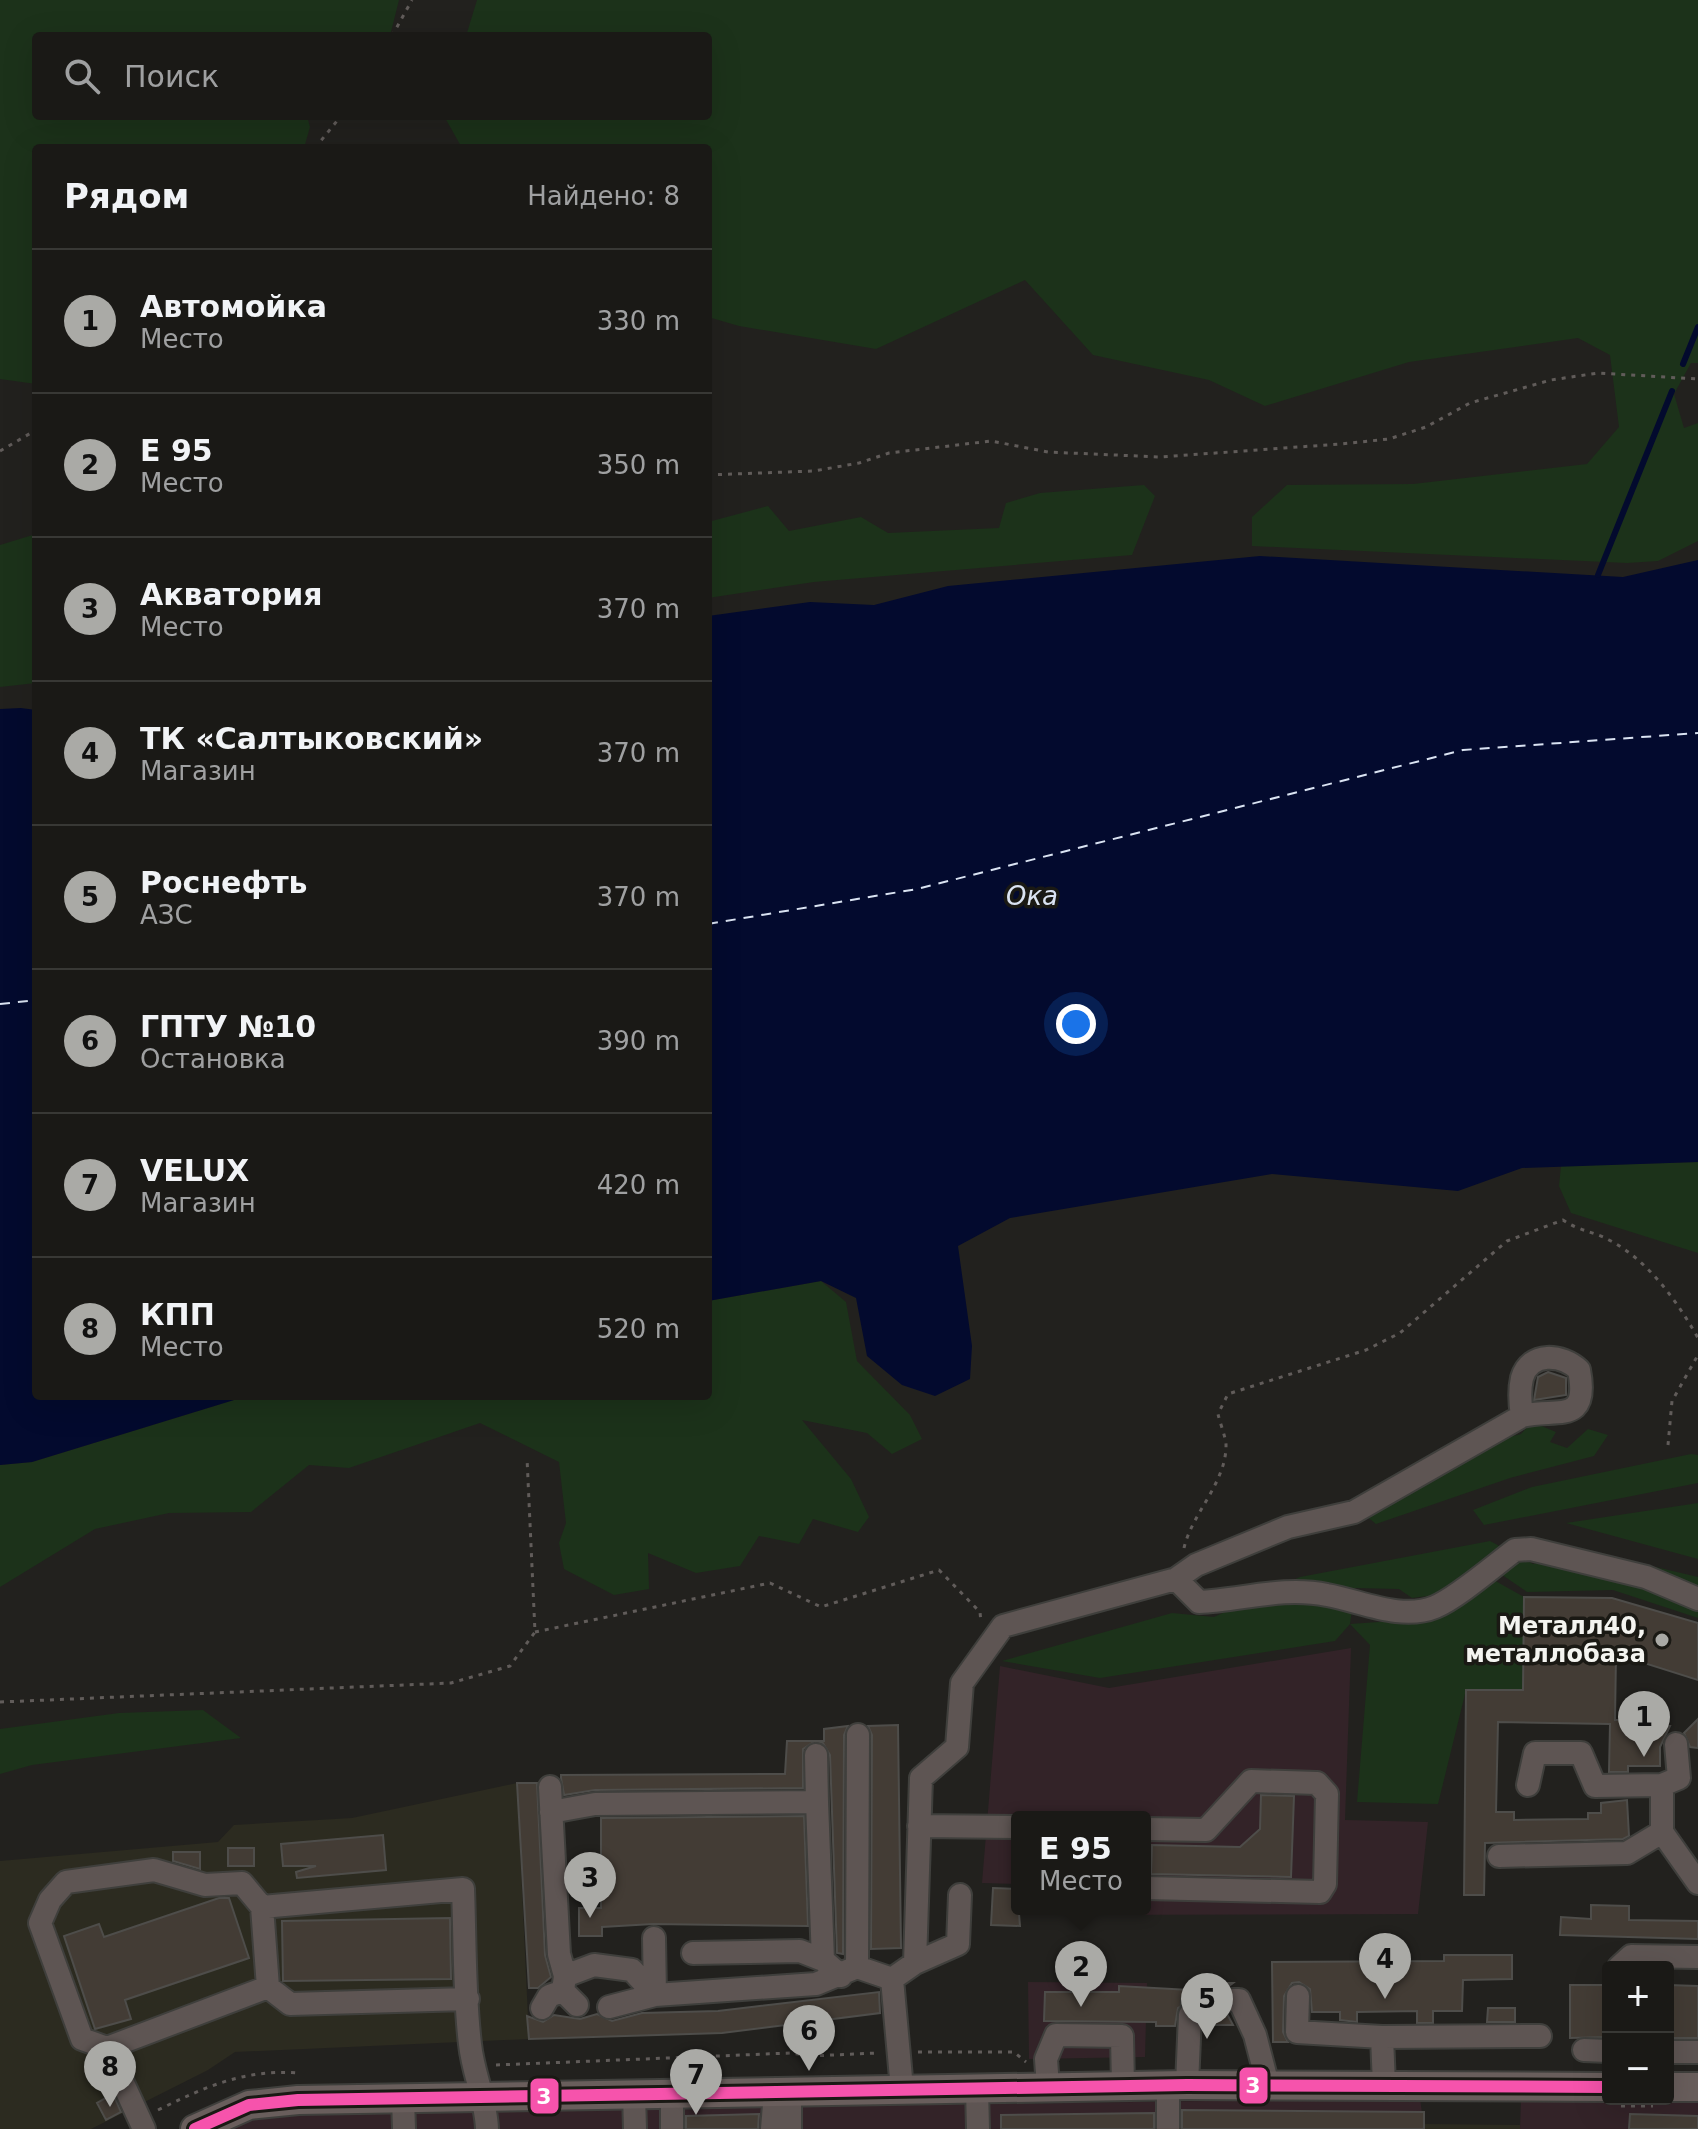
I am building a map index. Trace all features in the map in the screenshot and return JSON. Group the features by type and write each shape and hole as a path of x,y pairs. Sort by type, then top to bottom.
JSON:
{"main road":[{"path":"195,2129 249,2105 403,2098 1177,2085 1602,2087"},
{"path":"1674,2087 1698,2087"}],"lane":[{"path":"915,1963 921,1778 957,1747 962,1683 985,1646 1003,1626 1176,1579 1196,1565 1288,1527 1354,1512 1522,1416"},
{"path":"1176,1579 1199,1602 1277,1591 1327,1595 1367,1607 1407,1611 1435,1607 1515,1550 1531,1549 1646,1577 1698,1599"},
{"path":"849,1971 858,1735"},
{"path":"1676,1744 1662,1832 1698,1883"},
{"path":"1528,1785 1535,1753 1581,1753 1595,1786 1670,1782 1698,1759"},
{"path":"816,1755 823,1960"},
{"path":"1151,1829 1206,1830 1251,1781 1317,1783 1327,1794 1325,1884 1320,1892 1151,1888"},
{"path":"550,1787 559,1954 568,1991"},
{"path":"551,1812 595,1804 817,1802"},
{"path":"919,1826 1011,1827"},
{"path":"1499,1856 1627,1853 1662,1832"},
{"path":"268,1987 107,2048 82,2039 40,1923 50,1900 66,1882 154,1870 205,1885 242,1883 262,1907 268,1987 290,2004 468,1999"},
{"path":"262,1907 463,1889 473,2067 484,2097 487,2129"},
{"path":"693,1953 800,1951 849,1971 892,1979 915,1963 958,1944 960,1895"},
{"path":"654,1938 655,1995"},
{"path":"1626,1961 1631,1956 1698,1957"},
{"path":"542,2008 549,1996 568,1991 594,1965 632,1970 655,1995"},
{"path":"609,2007 655,1995 816,1984 849,1971"},
{"path":"892,1979 902,2089"},
{"path":"1298,1996 1297,2032 1382,2037 1540,2036"},
{"path":"1233,2000 1239,2000 1255,2035 1268,2085"},
{"path":"1168,2129 1190,2015"},
{"path":"1048,2087 1046,2059 1056,2035 1122,2036 1123,2086"},
{"path":"1382,2037 1384,2085"},
{"path":"107,2048 141,2124"},
{"path":"1584,2050 1602,2051"},
{"path":"1674,2052 1698,2052"},
{"path":"977,2089 978,2129"},
{"path":"772,2129 782,2093"},
{"path":"782,2093 790,2129"},
{"path":"634,2094 635,2129"},
{"path":"672,2094 672,2129"},
{"path":"403,2098 404,2129"}],"path":[{"path":"394,32 412,0"},
{"path":"318,144 338,120"},
{"path":"712,475 814,471 859,463 889,453 991,441 1048,452 1160,457 1340,444 1389,439 1426,427 1470,403 1551,380 1598,373 1698,379"},
{"path":"0,451 32,432"},
{"path":"1176,1579 1188,1530 1211,1494 1226,1445 1218,1414 1228,1394 1366,1350 1400,1333 1507,1241 1563,1220 1582,1233 1608,1239 1645,1265 1686,1316 1698,1338"},
{"path":"1668,1445 1672,1401 1698,1355"},
{"path":"0,1702 451,1683 510,1666 535,1632 527,1458"},
{"path":"535,1632 770,1583 821,1607 939,1570 980,1612 985,1646"},
{"path":"473,2067 791,2053 810,2056 809,2071 830,2072 829,2092"},
{"path":"141,2124 218,2081 244,2074 298,2073"}],"shaded area":[{"path":"1351,1648 1345,1820 1428,1822 1418,1914 1151,1915 1151,1811 1011,1811 1011,1884 982,1883 1000,1666 1109,1688"},
{"path":"517,1783 529,2039 235,2052 208,2070 91,2129 0,2129 0,1861 218,1842 234,1825 352,1818"},
{"path":"1028,1982 1147,1983 1145,2057 1029,2059"},
{"path":"1420,2098 1424,2129 219,2129 254,2116 282,2114"},
{"path":"1521,2100 1602,2101 1602,2105 1698,2102 1698,2129 1520,2129"},
{"path":"1424,2124 1520,2125 1520,2129 1424,2129"}],"green space":[{"path":"0,0 399,0 391,32 32,32 32,120 308,120 310,127 305,144 32,144 32,383 0,379"},
{"path":"477,0 1698,0 1698,363 1691,363 1674,394 1684,428 1698,423 1698,541 1658,561 1627,563 1252,546 1252,517 1287,485 1413,484 1587,464 1619,427 1610,355 1578,338 1409,362 1265,406 1209,380 1093,355 1025,280 876,349 739,326 712,318 712,144 460,144 446,120 712,120 712,32 467,32"},
{"path":"1144,485 1155,496 1132,555 814,582 712,597 712,521 768,506 789,531 861,517 888,533 999,528 1006,503 1040,493"},
{"path":"32,535 32,683 0,687 0,545"},
{"path":"1698,1162 1698,1253 1571,1213 1559,1186 1561,1166"},
{"path":"821,1281 846,1302 857,1361 910,1415 922,1439 892,1454 867,1433 802,1420 851,1479 869,1517 858,1532 813,1519 799,1544 759,1536 740,1566 696,1573 648,1553 649,1589 614,1595 564,1569 559,1543 566,1523 559,1462 480,1423 349,1468 309,1465 251,1512 169,1513 95,1529 0,1587 0,1465 32,1462 234,1400 712,1400 712,1300"},
{"path":"1532,1422 1556,1432 1550,1442 1567,1448 1588,1429 1608,1435 1594,1456 1510,1478 1376,1524 1365,1515 1484,1444 1521,1434"},
{"path":"1698,1455 1698,1483 1484,1525 1473,1510 1532,1487"},
{"path":"1698,1503 1698,1559 1566,1523"},
{"path":"1490,1541 1533,1564 1584,1550 1698,1577 1698,1618 1613,1590 1527,1592 1482,1561 1435,1595 1412,1598 1399,1589 1355,1588 1350,1624 1335,1641 1100,1678 1002,1661 1172,1613 1214,1617 1300,1577"},
{"path":"1492,1579 1524,1597 1523,1690 1466,1690 1438,1804 1357,1802 1370,1645 1350,1624 1407,1620"},
{"path":"203,1710 241,1738 32,1765 0,1774 0,1729 119,1713"}],"water":[{"name":"Ока","path":"1260,556 1623,577 1698,560 1698,1162 1522,1168 1458,1191 1272,1174 1010,1218 958,1246 972,1346 970,1379 935,1396 902,1385 867,1356 856,1298 821,1281 712,1300 712,615 810,602 874,605 948,586"},
{"path":"0,709 32,709 32,1400 234,1400 32,1462 0,1465"}],"building":[{"path":"1548,1372 1566,1378 1566,1395 1534,1400 1538,1377"},
{"path":"1524,1597 1612,1598 1698,1623 1698,1680 1616,1654 1615,1720 1652,1720 1652,1726 1670,1726 1660,1747 1660,1766 1628,1766 1628,1772 1609,1772 1610,1724 1498,1722 1496,1812 1514,1812 1514,1820 1588,1819 1588,1813 1601,1813 1601,1803 1627,1800 1629,1836 1623,1839 1485,1843 1484,1895 1464,1895 1466,1690 1523,1690"},
{"path":"1698,1719 1698,1748 1690,1747 1684,1733"},
{"path":"898,1725 901,1948 871,1949 872,1735 868,1726"},
{"path":"848,1726 844,1735 843,1954 837,1953 830,1755 823,1743 815,1741 824,1741 824,1729"},
{"path":"787,1741 815,1741 803,1749 803,1788 595,1790 564,1795 561,1775 785,1774"},
{"path":"517,1783 537,1783 545,1955 551,1977 538,1988 529,1988"},
{"path":"1261,1795 1294,1796 1291,1877 1151,1874 1152,1845 1240,1847 1260,1829"},
{"path":"804,1816 808,1926 653,1924 602,1927 602,1936 579,1936 579,1908 601,1908 601,1818"},
{"path":"383,1835 386,1870 297,1878 296,1872 316,1866 283,1866 281,1844"},
{"path":"228,1848 254,1848 254,1866 228,1866"},
{"path":"173,1852 200,1852 200,1869 173,1861"},
{"path":"993,1888 1011,1889 1011,1915 1019,1915 1020,1926 991,1925"},
{"path":"219,1898 229,1898 249,1958 125,2000 131,2019 95,2029 64,1936 99,1924 104,1937"},
{"path":"1591,1905 1629,1906 1629,1920 1698,1921 1698,1939 1560,1935 1561,1917 1591,1919"},
{"path":"450,1918 451,1979 283,1981 282,1921"},
{"path":"1444,1955 1512,1955 1512,1979 1463,1980 1462,2011 1433,2011 1433,2023 1417,2023 1417,2011 1357,2012 1357,2022 1340,2020 1340,2012 1312,2012 1310,1989 1299,1982 1292,1983 1284,1996 1283,2032 1288,2042 1273,2042 1272,1962 1444,1961"},
{"path":"1209,1983 1233,1983 1221,1992 1219,1999 1233,2025 1208,2025 1208,2015 1204,2015 1198,2004 1190,2001 1178,2008 1175,2026 1156,2026 1156,2022 1044,2021 1045,1992 1119,1992 1119,1986 1208,1991"},
{"path":"1570,1985 1602,1985 1602,2037 1570,2038"},
{"path":"1674,1985 1698,1986 1698,2038 1674,2038"},
{"path":"879,1992 880,2013 722,2033 529,2039 527,2016 543,2022 554,2015 580,2019 597,2014 612,2021 642,2013 718,2011"},
{"path":"1488,2008 1515,2008 1515,2022 1487,2022"},
{"path":"113,2094 121,2112 106,2120 97,2103"},
{"path":"1182,2110 1424,2112 1424,2129 1182,2129"},
{"path":"1154,2113 1154,2129 1001,2129 1001,2115"},
{"path":"759,2114 758,2129 686,2129 686,2116"},
{"path":"1630,2114 1698,2116 1698,2129 1629,2129"}],"waterway":[{"path":"1683,364 1698,327"},
{"path":"1598,575 1672,391"}],"ferry route":[{"path":"712,923 917,889 1463,750 1698,733"},
{"path":"0,1004 32,1000"}],"tunnel":[{"path":"1190,2015 1191,2000 1233,2000"}],"transit line":[{"name":"3","path":"195,2129 249,2105 298,2100 1187,2085 1602,2087"}],"place":[{"name":"Металл40, металлобаза","path":"1662,1640"},
{"name":"Автомойка","path":"1644,1757"},
{"name":"Акватория","path":"590,1918"},
{"name":"ТК «Салтыковский»","path":"1385,1999"},
{"name":"Е 95","path":"1081,2007"},
{"name":"Роснефть","path":"1207,2039"},
{"name":"ГПТУ №10","path":"809,2071"},
{"name":"КПП","path":"110,2107"},
{"name":"VELUX","path":"696,2115"}]}
